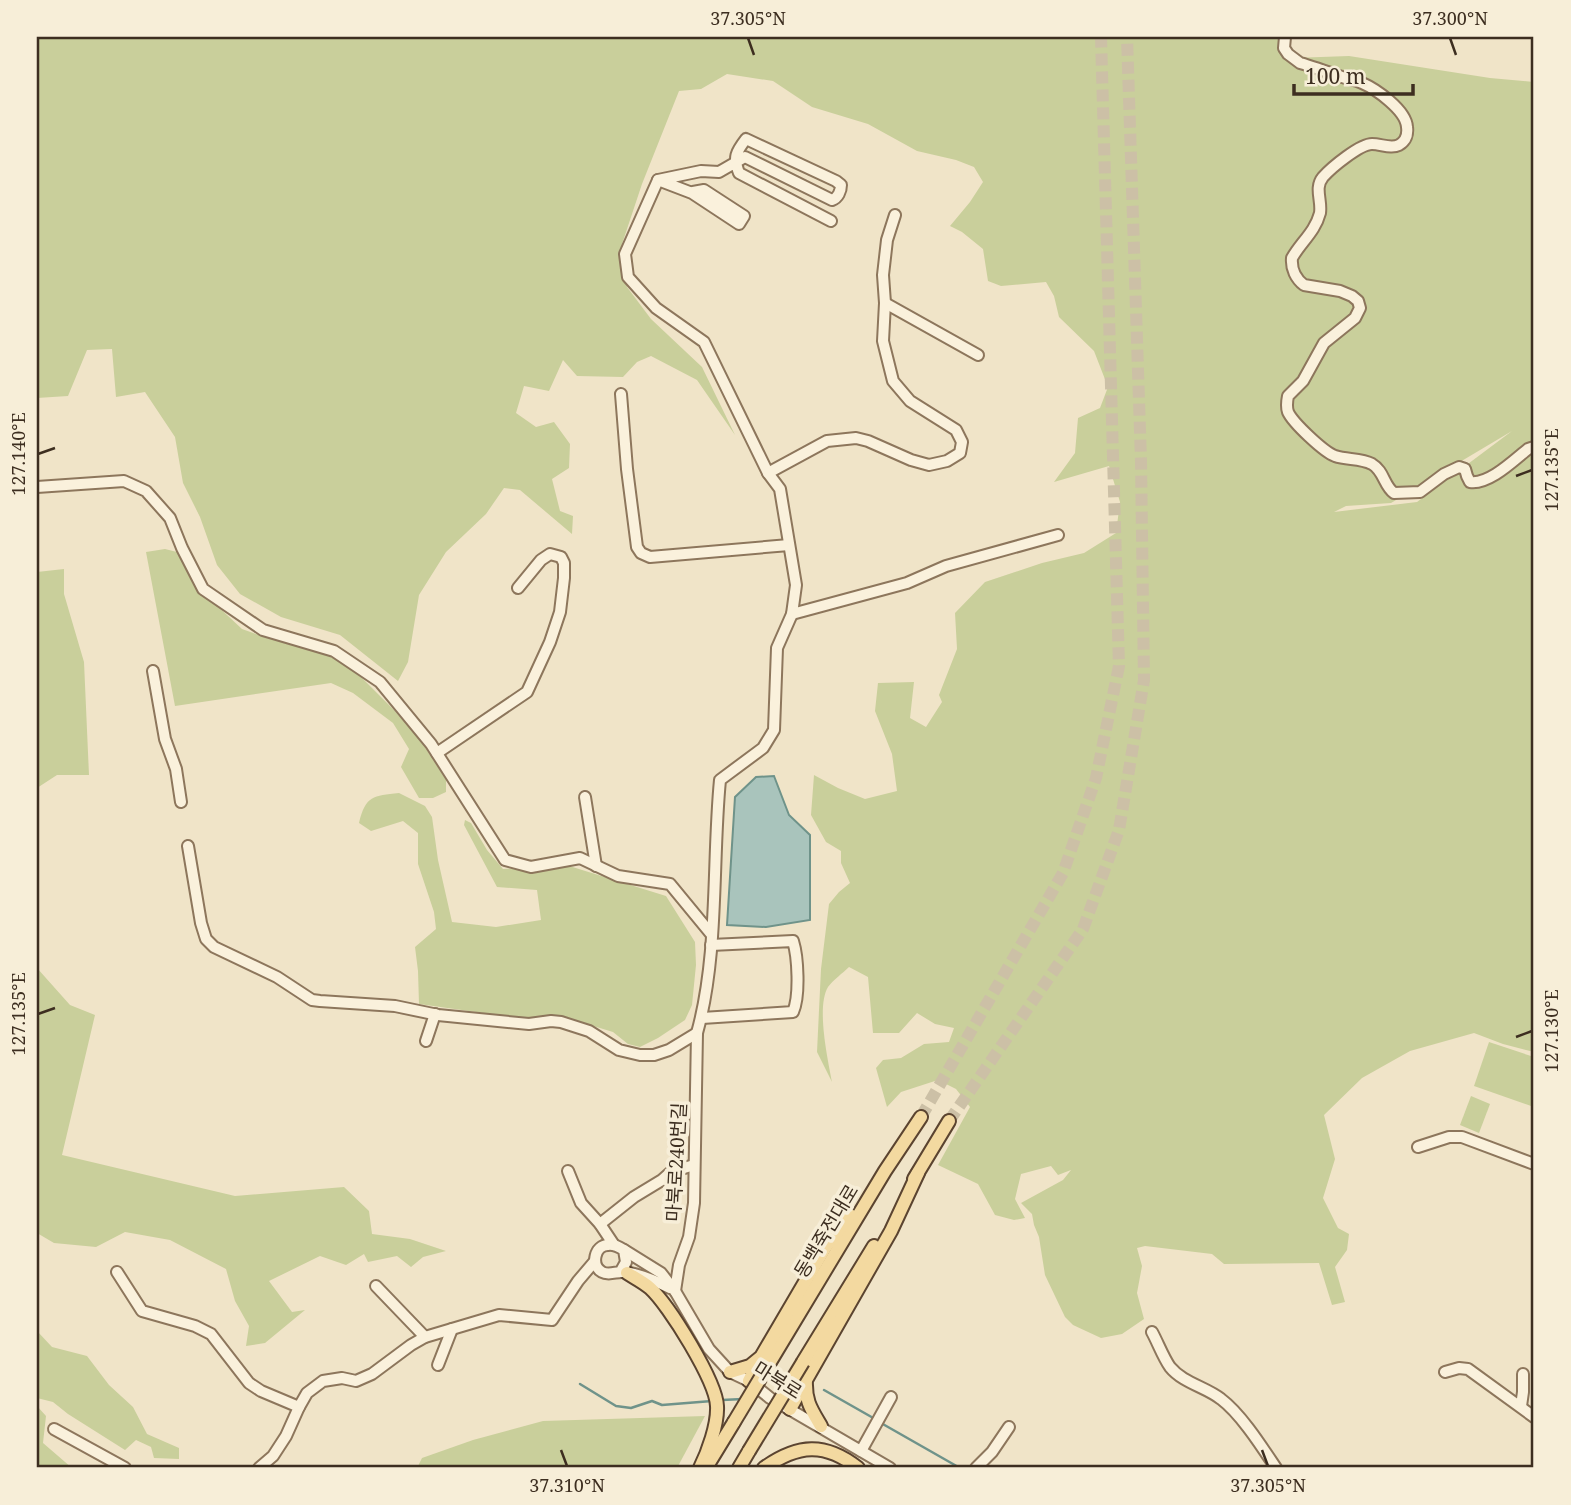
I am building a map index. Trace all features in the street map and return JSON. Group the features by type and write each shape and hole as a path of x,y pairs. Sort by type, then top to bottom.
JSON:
{"main road":[{"name":"동백죽전대로","path":"764,1362 921,1117"},
{"path":"739,1468 949,1121"},
{"path":"789,1409 891,1231 918,1174"},
{"path":"624,1272 650,1288 666,1306 714,1388 718,1408 709,1449 700,1468"},
{"path":"730,1372 764,1362"},
{"path":"749,1381 764,1362"},
{"path":"706,1468 734,1422 764,1362"},
{"path":"806,1381 808,1403 821,1426"},
{"path":"764,1468 796,1451 811,1449 829,1451 858,1468"}],"street":[{"path":"1284,37 1284,47 1300,63 1370,87 1402,113 1408,131 1407,137 1398,145 1372,144 1360,148 1327,173 1319,184 1320,213 1308,237 1292,258 1293,271 1304,285 1347,294 1358,301 1360,309 1355,318 1324,343 1303,381 1288,396 1287,408 1290,415 1297,425 1331,454 1374,465 1394,494 1420,492 1444,474 1459,467 1465,469 1470,482 1476,483 1494,475 1534,447"},
{"path":"657,180 701,171 719,172 735,162 745,157 832,200 836,199 841,189 841,185 836,181 746,139 737,150 735,162 739,173 831,221"},
{"path":"657,180 692,193"},
{"path":"657,180 625,254 628,277 656,309 704,342 768,473 780,489 796,585 792,614 907,583 946,566 1058,535"},
{"path":"768,473 827,441 856,438 929,465 947,461 960,453 962,442 956,430 910,401 893,381 883,341 883,275 887,240 895,215"},
{"path":"884,303 978,355"},
{"path":"621,394 630,495 637,547 641,553 650,557 789,545"},
{"path":"37,487 124,481 146,491 170,518 203,589 263,630 334,650 380,682 437,753 505,860 531,867 580,858 618,876 670,884 712,940 793,941 797,1003 793,1012 702,1018"},
{"path":"437,753 527,692 550,642 560,612 564,578 564,563 561,557 550,554 541,560 518,589"},
{"name":"마북로240번길","path":"676,1292 679,1265 689,1237 694,1203 697,1033 702,1018 712,940 720,780 763,748 774,730 777,648 792,614"},
{"path":"153,671 165,739 176,769 181,802"},
{"path":"585,797 596,866"},
{"path":"188,846 206,939 214,947 277,977 312,1000 395,1006 435,1014 529,1024 561,1022 589,1031 619,1050 640,1055 654,1055 670,1050 697,1033"},
{"path":"426,1041 435,1014"},
{"path":"1418,1147 1449,1137 1462,1137 1534,1164"},
{"path":"600,1224 634,1196 671,1172 694,1166"},
{"path":"568,1171 581,1203 619,1247 626,1262 624,1272"},
{"path":"259,1468 273,1456 286,1436 307,1393 323,1381 342,1378 356,1381 372,1374 425,1337 499,1315 552,1320 595,1261 600,1247 606,1244 619,1247"},
{"name":"마북로","path":"619,1247 661,1273 676,1292 709,1349 730,1372 890,1468"},
{"path":"595,1261 603,1273 624,1272 653,1279 676,1292"},
{"path":"117,1272 142,1311 195,1326 211,1334 249,1383 299,1407"},
{"path":"376,1286 425,1337"},
{"path":"438,1365 452,1329"},
{"path":"1152,1332 1171,1368 1222,1399 1276,1468"},
{"path":"1445,1371 1468,1369 1534,1417"},
{"path":"1521,1406 1522,1374"},
{"path":"861,1451 891,1397"},
{"path":"976,1468 992,1452 1009,1427"},
{"path":"54,1429 125,1468"}],"green space":[{"path":"37,37 1284,37 1293,58 1349,56 1490,78 1534,82 1534,1052 1474,1033 1410,1051 1362,1078 1324,1115 1335,1159 1323,1198 1338,1228 1349,1234 1347,1250 1335,1267 1345,1302 1332,1305 1319,1263 1224,1264 1212,1254 1145,1246 1137,1248 1142,1266 1137,1293 1144,1319 1122,1334 1101,1338 1073,1325 1065,1317 1045,1275 1032,1214 1021,1203 1063,1180 1071,1170 1058,1175 1051,1166 1021,1174 1015,1199 1025,1218 1014,1220 995,1215 978,1184 938,1165 970,1107 956,1089 938,1080 901,1092 887,1107 876,1068 883,1060 901,1058 924,1044 949,1042 954,1028 935,1024 917,1013 899,1033 873,1033 868,977 849,967 828,987 823,1007 824,1034 832,1082 817,1052 821,969 829,904 850,883 841,863 841,851 826,842 811,815 814,775 865,799 897,791 892,754 875,711 878,683 914,682 910,718 926,727 942,702 939,695 957,649 955,613 985,582 1042,563 1084,553 1116,533 1120,502 1109,466 1054,482 1075,453 1078,418 1100,408 1108,387 1094,351 1059,317 1054,296 1046,282 1001,286 988,281 983,249 950,226 983,182 974,167 917,151 868,124 812,107 773,81 727,74 701,89 679,91 642,184 620,250 627,287 651,319 702,367 735,435 697,380 651,356 637,362 623,377 577,376 563,360 549,391 524,386 516,413 536,427 554,422 570,444 569,468 552,479 560,511 573,516 572,534 520,490 504,488 486,514 446,552 419,595 408,662 398,681 340,635 281,617 240,594 217,565 200,517 183,483 175,437 145,392 116,397 112,349 87,350 68,396 37,398","holes":["1512,431 1417,502 1334,512 1346,506 1391,503"]},
{"path":"165,549 177,552 191,577 242,629 334,658 361,677 421,741 446,780 446,792 433,798 419,798 401,767 409,749 393,723 353,693 331,683 175,706 146,552"},
{"path":"64,569 64,594 84,662 89,775 57,775 37,788 37,572"},
{"path":"399,793 425,806 432,817 438,860 452,922 496,927 541,920 537,890 497,887 464,825 465,820 471,823 487,850 503,869 566,865 666,896 695,942 692,1005 685,1020 640,1047 628,1044 613,1032 551,1017 519,1018 419,1004 415,947 436,929 434,912 418,864 418,833 403,821 371,831 359,823 365,807 372,799"},
{"path":"37,968 70,1005 95,1015 62,1155 235,1196 344,1187 369,1211 372,1234 410,1239 446,1251 423,1257 411,1267 397,1256 368,1262 364,1254 346,1265 320,1256 269,1281 292,1312 305,1310 265,1343 246,1346 249,1326 235,1301 226,1269 170,1240 125,1232 96,1247 54,1243 37,1233"},
{"path":"1489,1042 1534,1057 1534,1107 1474,1086"},
{"path":"1471,1096 1490,1104 1479,1133 1460,1125"},
{"path":"37,1331 52,1347 87,1356 109,1385 133,1407 147,1434 179,1448 179,1459 154,1458 151,1447 136,1440 125,1450 53,1402 37,1398"},
{"path":"37,1406 46,1416 43,1443 72,1468 37,1468"},
{"path":"705,1416 677,1468 417,1468 422,1458 473,1440 543,1421"}],"water":[{"path":"774,776 789,815 810,835 810,920 766,927 727,925 735,797 756,777"}],"waterway":[{"path":"580,1384 616,1406 631,1408 652,1401 662,1405 712,1401"},
{"path":"824,1390 875,1419"},
{"path":"722,1400 743,1399"},
{"path":"881,1423 960,1468"}],"tunnel":[{"path":"921,1117 1063,873 1096,778 1119,666 1101,37"},
{"path":"949,1121 1083,929 1119,830 1144,680 1141,461 1127,37"}]}
